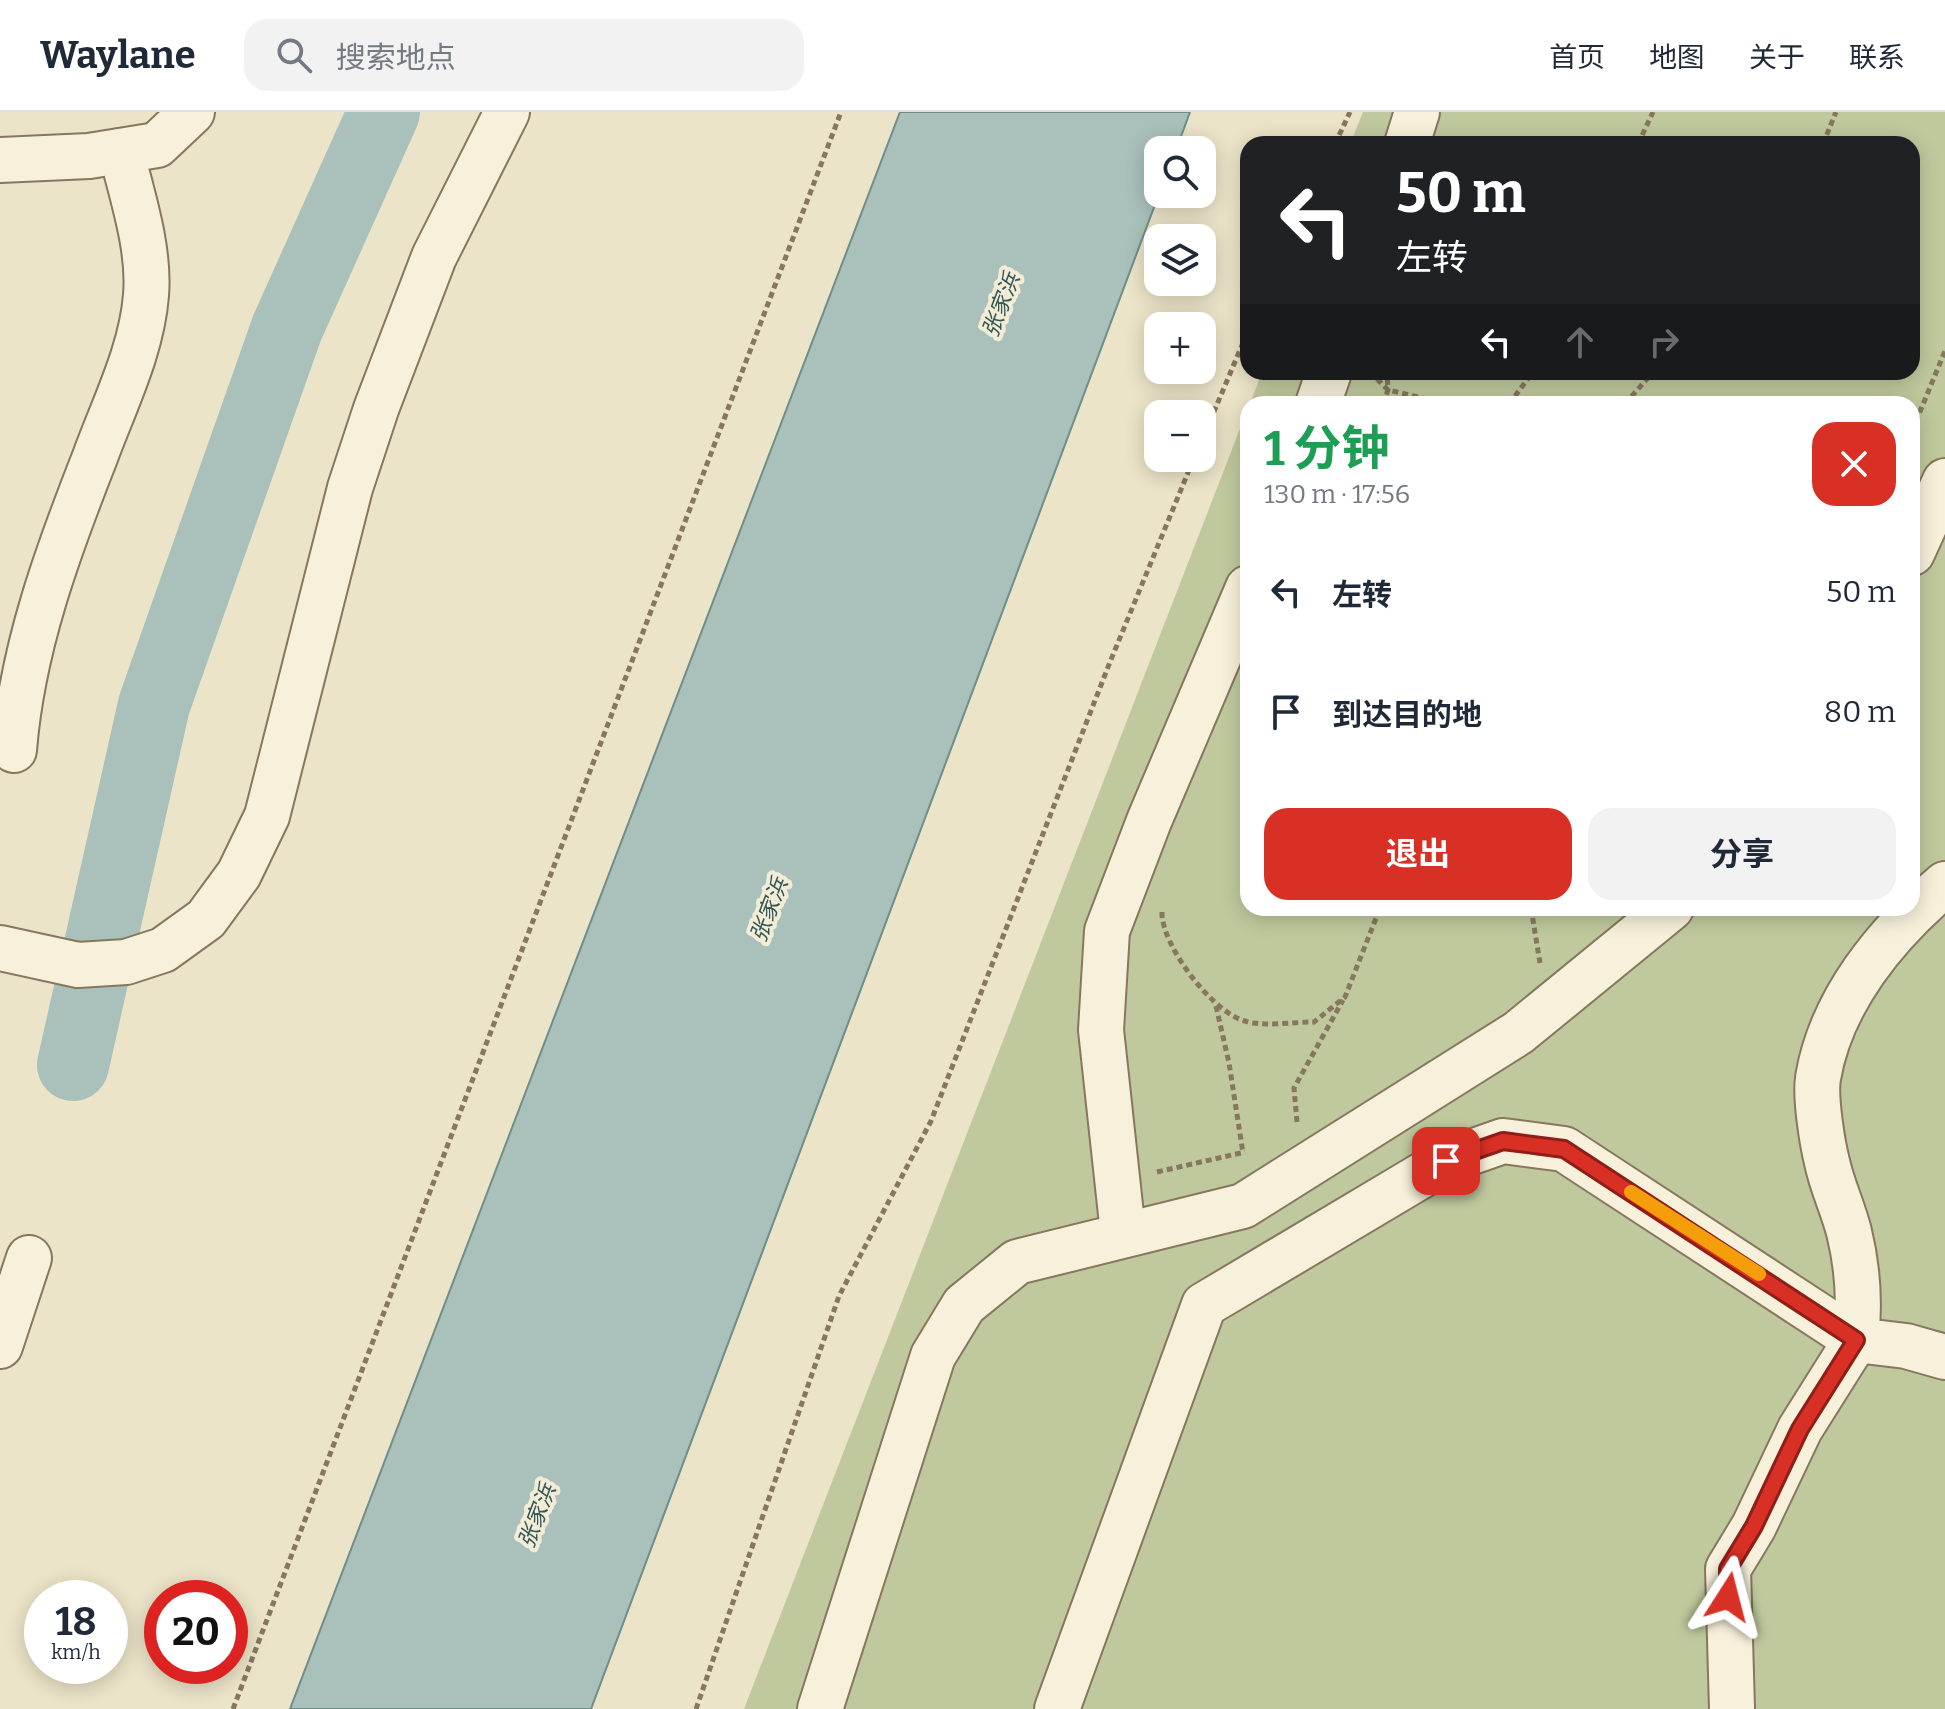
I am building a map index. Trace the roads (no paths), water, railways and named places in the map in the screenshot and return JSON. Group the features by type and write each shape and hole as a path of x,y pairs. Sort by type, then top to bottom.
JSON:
{"lane":[{"path":"0,160 89,156 157,145 192,112"},
{"path":"0,948 78,965 126,962 163,950 206,919 239,874 267,816 346,503 376,409 434,257 507,112"},
{"path":"1410,136 1417,112"},
{"path":"14,750 17,714 55,560 133,358 147,294 140,228 121,151"},
{"path":"1920,536 1945,481"},
{"path":"1123,1233 1101,1030 1107,931 1149,821 1240,607"},
{"path":"1920,905 1945,884"},
{"path":"820,1709 933,1356 964,1305 1017,1262 1123,1233 1243,1206 1518,1033 1661,916"},
{"path":"1732,1709 1728,1569 1754,1526 1800,1429 1856,1340 1860,1299 1849,1232 1827,1162 1817,1081 1827,1041 1864,969 1908,916"},
{"path":"1057,1709 1204,1305 1446,1161 1503,1141 1564,1149 1856,1340 1906,1346 1945,1357"},
{"path":"0,1346 29,1258"}],"water":[{"name":"张家浜","path":"900,112 1190,112 1181,136 1144,136 1144,208 1154,208 1148,224 1144,224 1144,234 591,1709 290,1709"}],"waterway":[{"path":"73,1065 154,705 287,328 384,112"}]}
